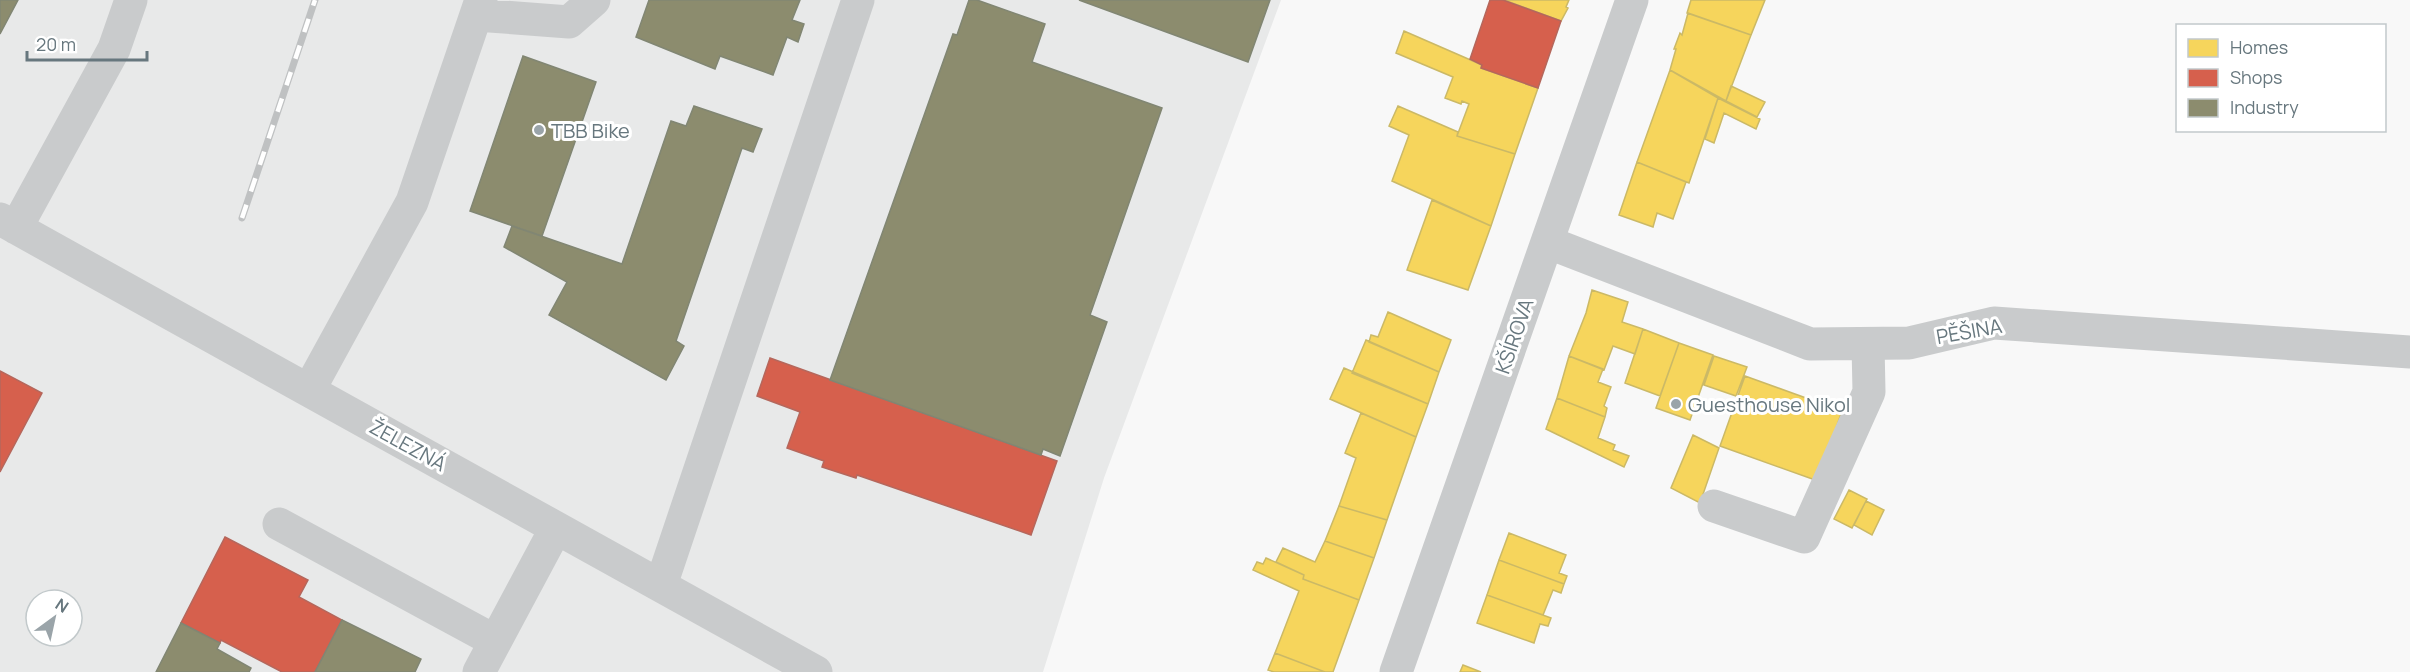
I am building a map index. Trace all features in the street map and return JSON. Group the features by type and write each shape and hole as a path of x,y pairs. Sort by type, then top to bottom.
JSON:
{"street":[{"path":"8,224 114,49 132,0"},
{"path":"309,390 412,202 479,7 569,22 594,0"},
{"path":"661,585 858,0"},
{"name":"KŠÍROVA","path":"1396,672 1632,0"},
{"name":"ŽELEZNÁ","path":"8,224 816,672"},
{"name":"PĚŠINA","path":"1547,242 1810,344 1909,343 1994,323 2410,352"},
{"path":"1714,506 1804,537 1869,392 1868,344"},
{"path":"279,524 495,641"},
{"path":"479,672 556,528"}],"shaded area":[{"path":"0,0 1281,0 1104,478 1043,672 0,672"}],"building: Homes":[{"path":"1504,0 1569,0 1566,7 1568,8 1561,21"},
{"path":"1691,0 1765,0 1751,35 1687,13"},
{"path":"1688,13 1751,35 1726,101 1670,70 1676,49 1674,49 1680,33 1682,35"},
{"path":"1404,31 1482,65 1481,68 1538,88 1515,154 1457,136 1469,104 1462,101 1461,104 1445,98 1453,77 1396,53"},
{"path":"1670,70 1718,98 1689,183 1637,162"},
{"path":"1731,86 1765,102 1757,117 1726,101"},
{"path":"1718,98 1760,119 1756,129 1724,113 1714,143 1705,139"},
{"path":"1398,106 1458,132 1457,136 1515,154 1491,226 1392,181 1409,135 1389,126"},
{"path":"1637,162 1686,182 1673,219 1657,213 1653,227 1619,215"},
{"path":"1432,200 1491,226 1468,290 1407,270"},
{"path":"1592,290 1628,302 1622,322 1643,329 1635,354 1613,346 1604,370 1569,356 1586,313"},
{"path":"1388,312 1451,340 1439,372 1369,342 1371,335 1378,337"},
{"path":"1643,329 1679,343 1660,396 1625,383"},
{"path":"1366,340 1439,372 1428,404 1352,373"},
{"path":"1679,343 1713,355 1690,420 1656,408"},
{"path":"1569,356 1603,369 1598,382 1611,387 1604,406 1607,408 1605,417 1557,398"},
{"path":"1714,356 1747,367 1736,396 1704,385"},
{"path":"1344,368 1428,404 1416,437 1330,399"},
{"path":"1745,376 1842,411 1818,481 1720,446"},
{"path":"1557,398 1605,417 1598,438 1615,445 1613,450 1629,456 1624,467 1546,429"},
{"path":"1361,413 1416,437 1387,520 1339,506 1356,458 1345,453"},
{"path":"1693,435 1719,448 1700,503 1671,488"},
{"path":"1849,490 1867,499 1852,528 1834,519"},
{"path":"1866,501 1884,510 1872,535 1854,525"},
{"path":"1339,506 1387,520 1374,558 1325,541"},
{"path":"1509,533 1566,555 1559,573 1567,576 1564,584 1499,560"},
{"path":"1325,541 1374,558 1359,600 1303,579 1304,575 1276,562 1283,548 1315,562"},
{"path":"1266,558 1304,575 1303,579 1359,600 1333,672 1325,672 1275,653 1299,591 1253,570 1257,562 1263,564"},
{"path":"1499,560 1564,584 1561,593 1553,590 1543,615 1487,595"},
{"path":"1487,595 1551,618 1548,626 1540,624 1534,643 1477,623"},
{"path":"1275,653 1325,672 1268,670"},
{"path":"1463,665 1481,672 1460,672"}],"building: Shops":[{"path":"1490,0 1503,0 1561,21 1538,88 1481,68 1482,65 1470,59"},
{"path":"770,358 1057,461 1031,535 857,475 856,478 822,467 824,461 787,448 800,412 757,396"},
{"path":"0,371 42,393 0,472"},
{"path":"225,537 308,580 299,597 342,620 315,672 282,672 221,640 220,643 181,623"}],"building: Industry":[{"path":"0,0 18,0 0,34"},
{"path":"649,0 800,0 792,20 804,24 798,42 787,37 773,75 720,56 715,69 636,37"},
{"path":"969,0 977,0 1045,24 1032,62 1162,108 1090,315 1107,322 1060,456 1043,449 1041,455 830,380 953,34 957,35"},
{"path":"1079,0 1270,0 1248,62"},
{"path":"523,56 596,82 542,236 470,211"},
{"path":"694,106 762,129 753,152 742,148 676,341 684,346 666,380 549,315 567,282 504,247 512,226 622,264 671,121 686,126"},
{"path":"342,620 421,659 415,672 315,672"},
{"path":"181,623 220,643 217,649 251,668 249,672 156,672"}],"railway":[{"path":"242,218 315,0"}],"place":[{"name":"TBB Bike","path":"539,130"},
{"name":"Guesthouse Nikol","path":"1676,404"}]}
